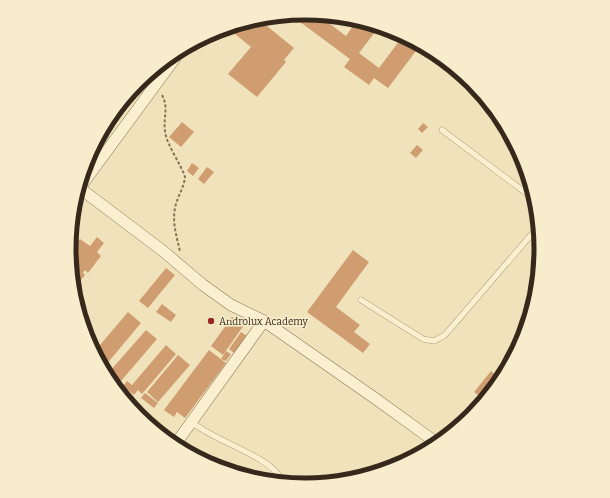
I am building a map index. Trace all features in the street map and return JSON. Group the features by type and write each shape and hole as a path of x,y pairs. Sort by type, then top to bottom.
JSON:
{"street":[{"path":"87,180 171,64"},
{"path":"84,190 203,285 231,305 264,321 432,439"},
{"path":"179,440 264,321"}],"lane":[{"path":"442,130 527,194"},
{"path":"361,300 423,339 434,341 445,335 534,232"},
{"path":"192,422 213,437 230,443 263,461 274,469 280,477"}],"path":[{"path":"154,87 162,95 166,102 165,132 185,178 184,185 175,207 174,218 181,253 179,265"}],"building":[{"path":"297,20 326,21 346,36 354,25 376,31 359,53 379,68 400,41 417,50 388,88 374,78 369,85 344,67 350,59"},
{"path":"264,23 294,48 284,60 286,62 257,97 228,74 251,47 235,34 238,30"},
{"path":"182,122 194,132 181,147 169,137"},
{"path":"423,123 428,127 422,133 418,129"},
{"path":"417,145 423,150 416,158 410,153"},
{"path":"192,163 199,168 193,176 187,171"},
{"path":"207,167 214,172 204,184 198,179"},
{"path":"97,237 104,243 97,252 101,256 88,273 85,270 83,273 85,275 79,283 76,264 76,258 78,255 76,254 76,244 80,239 90,246"},
{"path":"353,250 369,262 336,307 360,325 354,332 370,344 363,353 307,312"},
{"path":"166,268 175,275 148,308 139,301"},
{"path":"162,304 176,315 171,322 156,312"},
{"path":"128,312 141,323 107,363 98,347"},
{"path":"232,317 244,325 223,355 211,346"},
{"path":"146,330 157,339 121,381 111,370"},
{"path":"241,332 247,336 234,353 229,349"},
{"path":"166,345 176,354 142,394 138,390 134,395 123,386 127,381 132,385"},
{"path":"209,350 226,363 185,418 177,412 174,417 164,410"},
{"path":"226,351 231,354 226,361 221,359"},
{"path":"178,355 190,365 158,402 147,392"},
{"path":"491,371 496,375 480,397 474,392"},
{"path":"145,393 158,403 154,408 141,398"}],"place":[{"name":"Androlux Academy","path":"211,321"}]}
